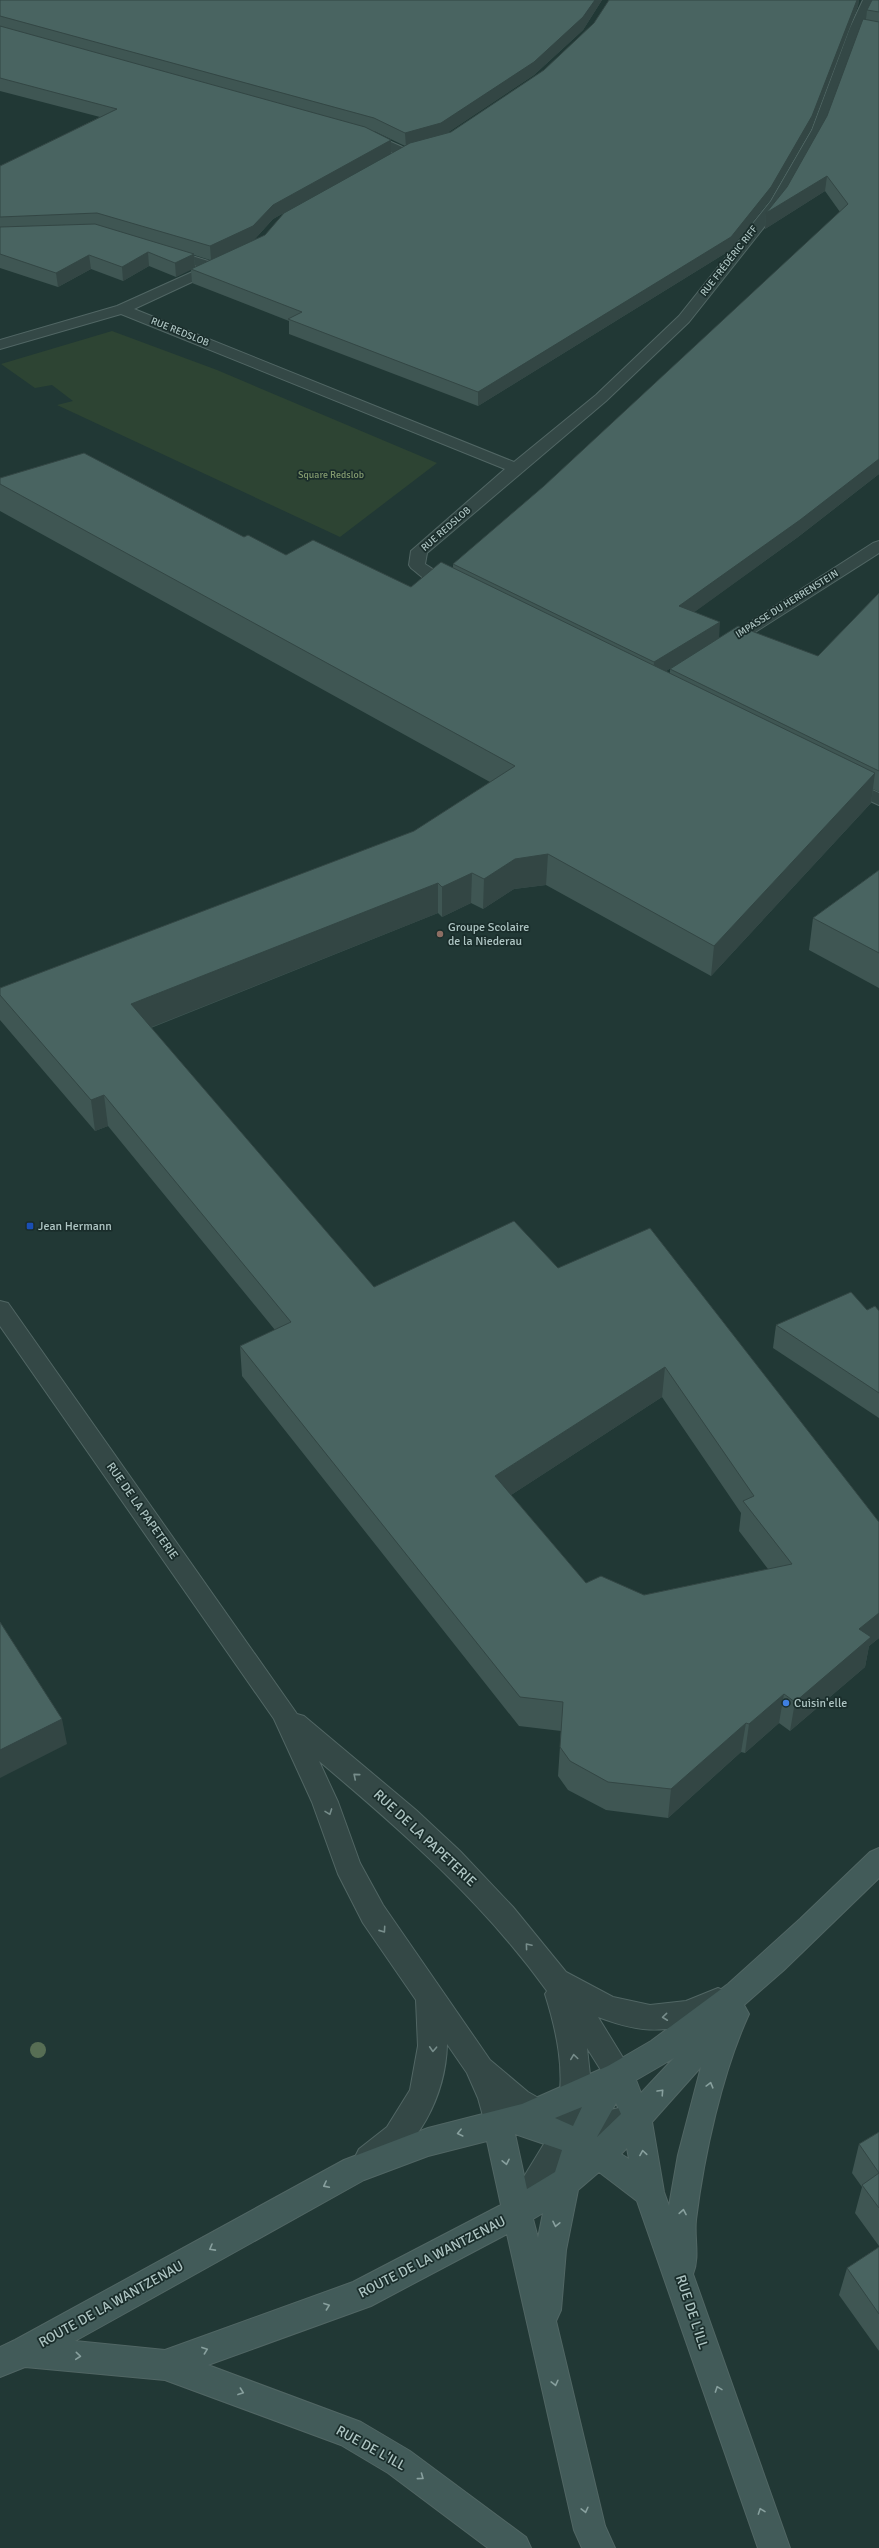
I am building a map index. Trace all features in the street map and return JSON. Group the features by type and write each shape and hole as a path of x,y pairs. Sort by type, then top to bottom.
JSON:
{"main road":[{"name":"ROUTE DE LA WANTZENAU","path":"13,2357 354,2170 405,2150 515,2118 576,2096 656,2055 696,2027 752,1981 879,1860"},
{"name":"ROUTE DE LA WANTZENAU","path":"637,2118 682,2069 752,1981"},
{"path":"681,2279 681,2221 693,2155 711,2082 728,2026 752,1981"},
{"path":"546,2345 546,2287 566,2181 579,2137 601,2097 620,2074"},
{"name":"RUE DE L'ILL","path":"620,2074 637,2118 649,2192 681,2279 774,2548"},
{"path":"599,2548 590,2530 516,2213 515,2118 579,2137 649,2192"},
{"name":"ROUTE DE LA WANTZENAU","path":"13,2357 165,2364 360,2295 516,2213 566,2181"},
{"name":"RUE DE L'ILL","path":"165,2364 350,2433 399,2462 515,2548"}],"street":[{"name":"RUE FRÉDÉRIC RIFF","path":"516,468 601,398 684,319 777,202 818,130 856,28 869,0"},
{"path":"856,28 871,31"},
{"path":"355,132 370,136 404,153"},
{"path":"390,161 404,153 418,149"},
{"path":"156,249 213,267"},
{"path":"0,345 122,309 233,257"},
{"name":"RUE REDSLOB","path":"122,309 516,468 419,551 417,564 440,582 468,596"},
{"name":"IMPASSE DU HERRENSTEIN","path":"710,653 879,546"},
{"path":"830,776 879,800"},
{"name":"RUE DE LA PAPETERIE","path":"0,1309 284,1713 325,1802 348,1866 373,1914 477,2064 492,2098 515,2118"},
{"name":"RUE DE LA PAPETERIE","path":"284,1713 310,1737 421,1831 470,1878 553,1976 590,2026 620,2074"},
{"name":"RUE DE LA PAPETERIE","path":"553,1976 580,1994 606,2007 647,2019 682,2015 719,2000 752,1981"},
{"name":"RUE DE LA PAPETERIE","path":"516,2213 555,2154 579,2137 575,2063 570,2026 553,1976"},
{"name":"RUE DE LA PAPETERIE","path":"354,2170 396,2139 416,2110 425,2091 431,2072 434,2036 430,1996"},
{"name":"RUE DE LA PAPETERIE","path":"477,2064 506,2092 515,2118"},
{"path":"579,2137 637,2118"}],"green space":[{"name":"Square Redslob","path":"112,331 217,370 437,463 340,537 57,405 73,401 52,385 35,388 1,364"}],"building":[{"path":"0,0 595,0 583,17 534,62 441,123 405,133 374,118 0,16"},
{"path":"609,0 857,0 812,116 771,187 731,237 478,392 288,319 302,312 191,269 265,235 284,213 410,143 451,132 544,70 594,23"},
{"path":"872,0 879,0 879,12 867,10"},
{"path":"863,19 879,22 879,459 800,520 679,606 720,622 654,662 453,564 544,486 848,204 827,176 766,213 787,187 827,116"},
{"path":"0,26 365,127 391,140 273,205 253,226 210,246 97,213 0,217 0,166 117,109 0,78"},
{"path":"95,224 194,254 175,263 148,252 122,267 89,255 56,273 0,254 0,227"},
{"path":"84,453 244,537 248,535 286,555 313,540 411,587 441,562 875,773 714,946 548,854 515,859 484,879 472,873 442,887 438,883 131,1004 374,1287 514,1221 558,1268 650,1228 879,1522 879,1613 859,1629 871,1637 795,1702 784,1694 749,1724 746,1723 671,1789 608,1782 570,1761 560,1747 563,1702 520,1697 240,1346 291,1322 104,1095 91,1100 0,995 0,988 414,831 515,766 0,484 0,478","holes":["665,1367 754,1496 743,1501 792,1564 644,1595 601,1576 586,1583 495,1476"]},
{"path":"879,593 879,771 670,669 738,626 818,656"},
{"path":"879,870 879,953 813,918"},
{"path":"851,1292 867,1310 875,1306 879,1311 879,1393 776,1325"},
{"path":"0,1622 62,1719 0,1750"},
{"path":"879,2132 879,2173 859,2144"},
{"path":"879,2173 879,2208 862,2185"},
{"path":"879,2247 879,2314 847,2268"}],"place":[{"name":"Groupe Scolaire de la Niederau","path":"440,934"},
{"name":"Jean Hermann","path":"30,1226"},
{"name":"Cuisin'elle","path":"786,1703"}]}
